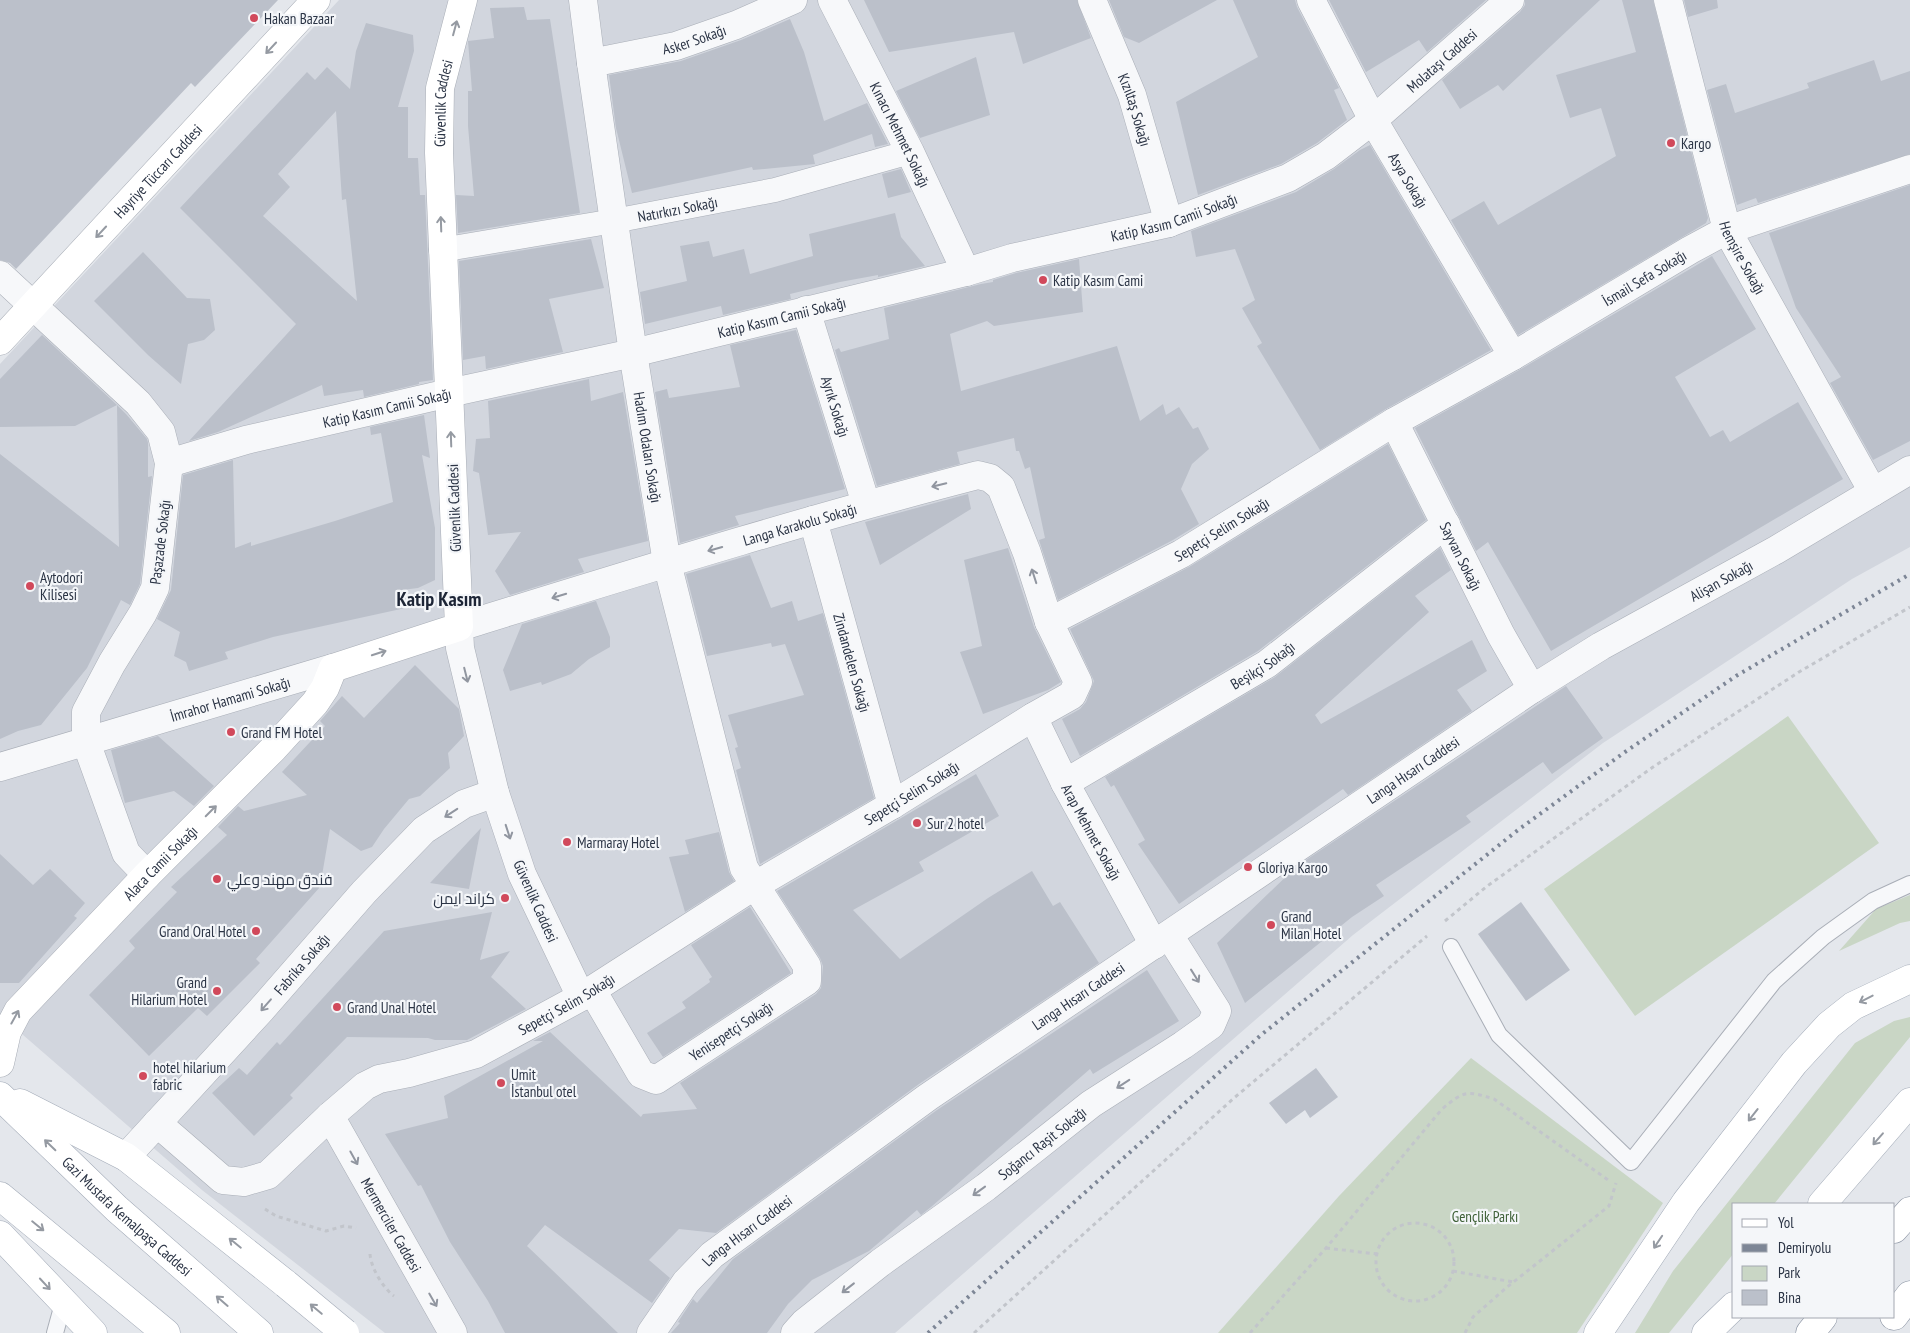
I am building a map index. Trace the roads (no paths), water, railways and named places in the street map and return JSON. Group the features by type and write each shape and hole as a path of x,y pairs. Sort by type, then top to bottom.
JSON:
{"main road":[{"name":"Hayriye Tüccarı Caddesi","path":"0,341 316,0"},
{"name":"Güvenlik Caddesi","path":"459,627 441,250 439,153 440,88 462,0"},
{"name":"İmrahor Hamami Sokağı","path":"332,668 459,627"},
{"name":"Alaca Camii Sokağı","path":"0,1063 7,1032 18,1011 147,875 273,749 325,688 332,668"},
{"path":"1598,1333 1686,1202 1794,1063 1829,1024 1853,1006 1910,979"},
{"path":"0,1095 126,1157 345,1333"},
{"name":"Gazi Mustafa Kemalpaşa Caddesi","path":"0,1095 117,1209 259,1333"},
{"path":"1823,1203 1910,1102"},
{"path":"0,1196 166,1333"},
{"path":"1895,1228 1910,1211"},
{"path":"0,1235 92,1333"},
{"path":"1895,1314 1910,1295"},
{"path":"1706,1333 1732,1308"},
{"path":"1732,1333 1740,1318"},
{"path":"1810,1333 1822,1318"},
{"path":"1880,1333 1891,1318"}],"street":[{"name":"Hadım Odaları Sokağı","path":"583,0 633,353 667,563 744,868 754,886"},
{"name":"Asker Sokağı","path":"591,63 676,46 736,25 792,0"},
{"name":"Kınacı Mehmet Sokağı","path":"832,0 910,152 966,272"},
{"name":"Kızıltaş Sokağı","path":"1092,0 1132,95 1169,223"},
{"name":"Asya Sokağı","path":"1310,0 1373,120 1513,356"},
{"name":"Molataşı Caddesi","path":"1373,120 1510,0"},
{"name":"Hemşire Sokağı","path":"1668,0 1727,230 1873,492"},
{"name":"Katip Kasım Camii Sokağı","path":"169,463 246,440 633,353 966,272 1012,258 1169,223 1288,178 1326,156 1373,120"},
{"name":"Natırkızı Sokağı","path":"441,250 614,221 775,190 910,152"},
{"name":"İsmail Sefa Sokağı","path":"1394,422 1513,356 1643,277 1727,230 1910,169"},
{"name":"Paşazade Sokağı","path":"0,274 138,403 161,432 169,463 156,588 86,712 86,742 126,853 147,875"},
{"name":"Ayrık Sokağı","path":"806,310 866,504"},
{"name":"Sayvan Sokağı","path":"1394,422 1501,635 1532,689"},
{"name":"Sepetçi Selim Sokağı","path":"157,1123 223,1180 244,1182 268,1175 330,1116 365,1086 379,1079 409,1073 476,1054 586,994 754,886 892,805 1033,717 1072,695 1078,682 1049,622 1180,554 1394,422"},
{"name":"Alişan Sokağı","path":"1532,689 1601,646 1776,550 1910,470"},
{"name":"Langa Karakolu Sokağı","path":"459,627 866,504 978,475 990,478 1001,487 1027,553 1049,622"},
{"name":"Zindandelen Sokağı","path":"813,520 892,805"},
{"name":"Beşikçi Sokağı","path":"1065,783 1267,664 1446,524"},
{"name":"Güvenlik Caddesi","path":"459,627 460,648 495,793 522,874 586,994"},
{"name":"İmrahor Hamami Sokağı","path":"0,767 332,668"},
{"name":"Langa Hısarı Caddesi","path":"651,1333 686,1282 712,1256 928,1097 1532,689"},
{"name":"Arap Mehmet Sokağı","path":"1033,717 1065,783 1161,940"},
{"name":"Fabrika Sokağı","path":"126,1157 261,1010 364,892 424,830 464,804 495,793"},
{"name":"Yenisepetçi Sokağı","path":"586,994 642,1074 656,1080 807,981 807,966 754,886"},
{"name":"Soğancı Raşit Sokağı","path":"795,1333 804,1323 880,1263 986,1187 1091,1104 1211,1025 1217,1011 1161,940"},
{"name":"Mermerciler Caddesi","path":"330,1116 453,1333"}],"lane":[{"path":"1451,947 1499,1034 1631,1162 1774,981 1824,937 1873,900 1910,884"},
{"path":"56,1333 63,1304"}],"railway":[{"path":"928,1333 1261,1035 1518,830 1625,752 1736,676 1910,574"}],"place":[{"name":"Hakan Bazaar","path":"254,18"},
{"name":"Kargo","path":"1671,143"},
{"name":"Katip Kasım Cami","path":"1043,280"},
{"name":"Aytodori Kilisesi","path":"30,586"},
{"name":"Grand FM Hotel","path":"231,732"},
{"name":"Sur 2 hotel","path":"917,823"},
{"name":"Marmaray Hotel","path":"567,842"},
{"name":"Gloriya Kargo","path":"1248,867"},
{"name":"فندق مهند وعلي","path":"217,879"},
{"name":"كراند ايمن","path":"505,898"},
{"name":"Grand Milan Hotel","path":"1271,925"},
{"name":"Grand Oral Hotel","path":"256,931"},
{"name":"Grand Hilarium Hotel","path":"217,991"},
{"name":"Grand Unal Hotel","path":"337,1007"},
{"name":"hotel hilarium fabric","path":"143,1076"},
{"name":"Umit İstanbul otel","path":"501,1083"}],"district":[{"name":"Katip Kasım","path":"439,599"}],"park label":[{"name":"Gençlik Parkı","path":"1485,1216"}]}
